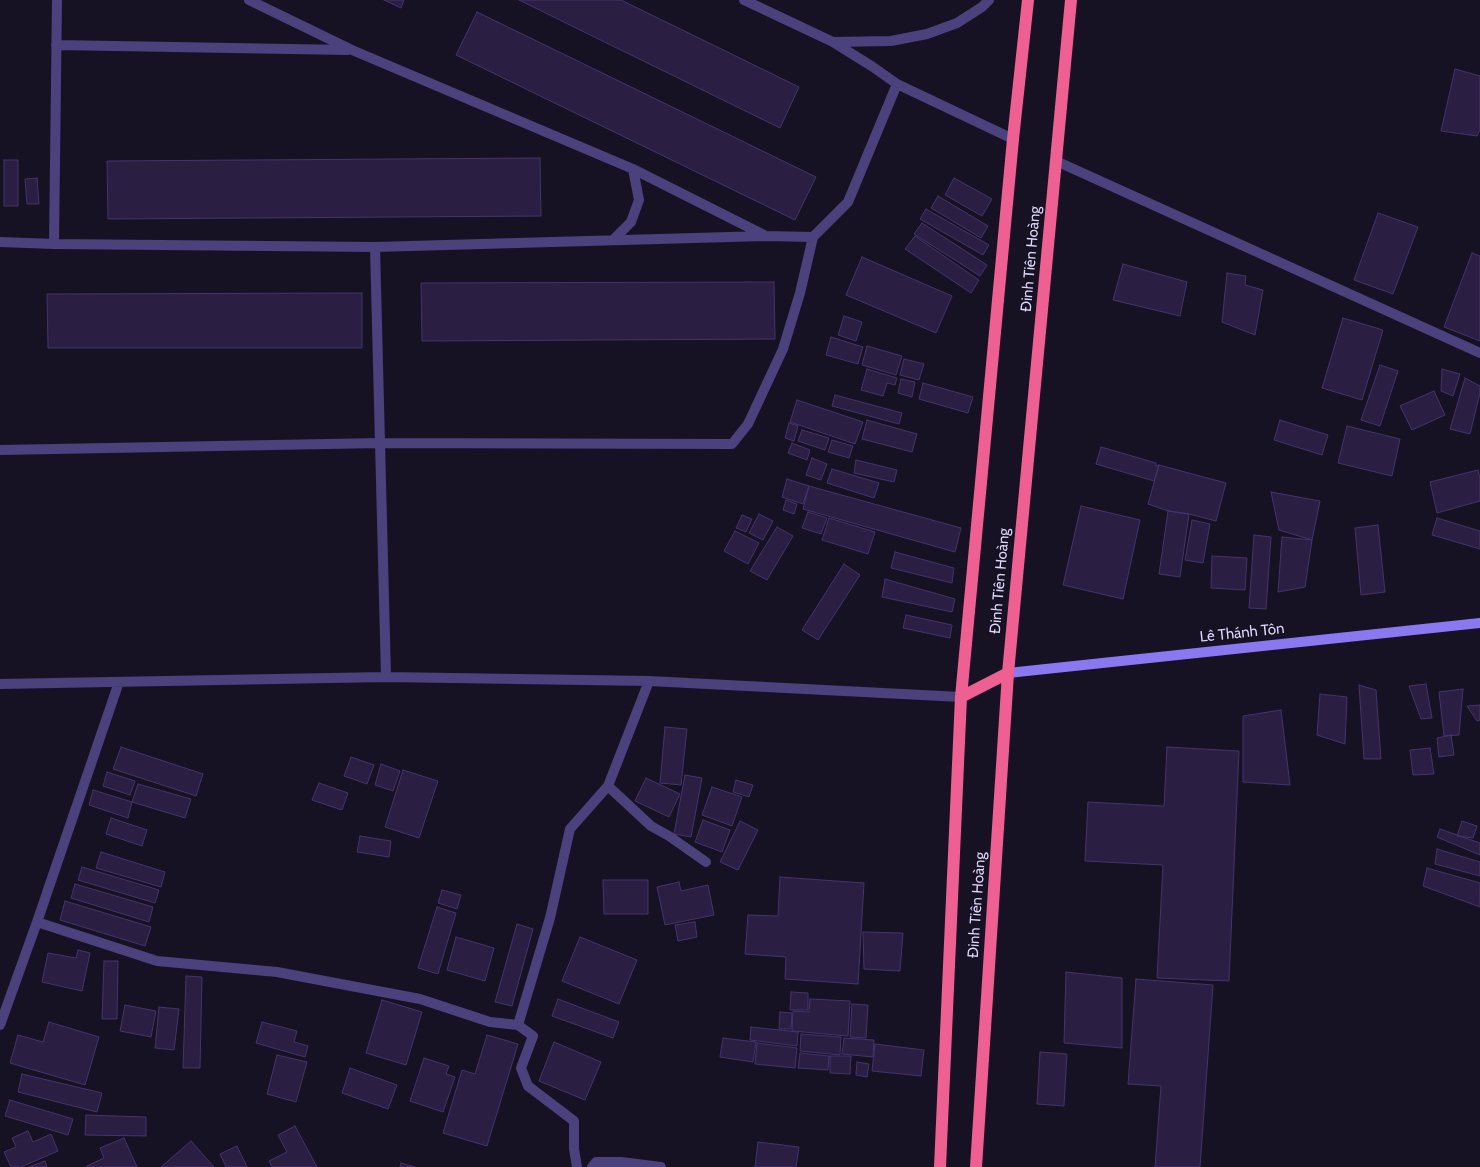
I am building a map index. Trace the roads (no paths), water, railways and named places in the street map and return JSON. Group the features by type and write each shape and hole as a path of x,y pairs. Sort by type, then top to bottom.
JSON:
{"highway":[{"name":"Đinh Tiên Hoàng","path":"940,1167 961,697 1013,139 1028,0"},
{"name":"Đinh Tiên Hoàng","path":"976,1167 1008,673 1071,0"},
{"path":"961,697 1008,673"}],"main road":[{"name":"Lê Thánh Tôn","path":"1008,673 1480,623"}],"street":[{"path":"54,244 57,0"},
{"path":"249,0 352,50 633,169 765,236"},
{"path":"744,0 832,42 873,67 897,84 1013,139"},
{"path":"832,42 891,41 928,34 957,23 982,7 989,0"},
{"path":"56,44 352,50"},
{"path":"0,450 381,443 732,444 748,424 783,349 800,293 813,237 848,202 897,84"},
{"path":"1056,161 1480,352"},
{"path":"613,240 630,222 639,200 633,169"},
{"path":"0,242 54,244 375,247 765,236 813,237"},
{"path":"375,247 386,677"},
{"path":"0,684 386,677 649,681 961,697"},
{"path":"518,1025 550,918 570,829 608,786 649,681"},
{"path":"0,1025 119,682"},
{"path":"608,786 651,826 669,836 706,862"},
{"path":"37,922 157,961 277,972 420,1000 490,1022 518,1025 533,1036 521,1068 528,1086 543,1099 574,1121 574,1149 577,1167"},
{"path":"592,1167 596,1162 621,1162 660,1167"}]}
